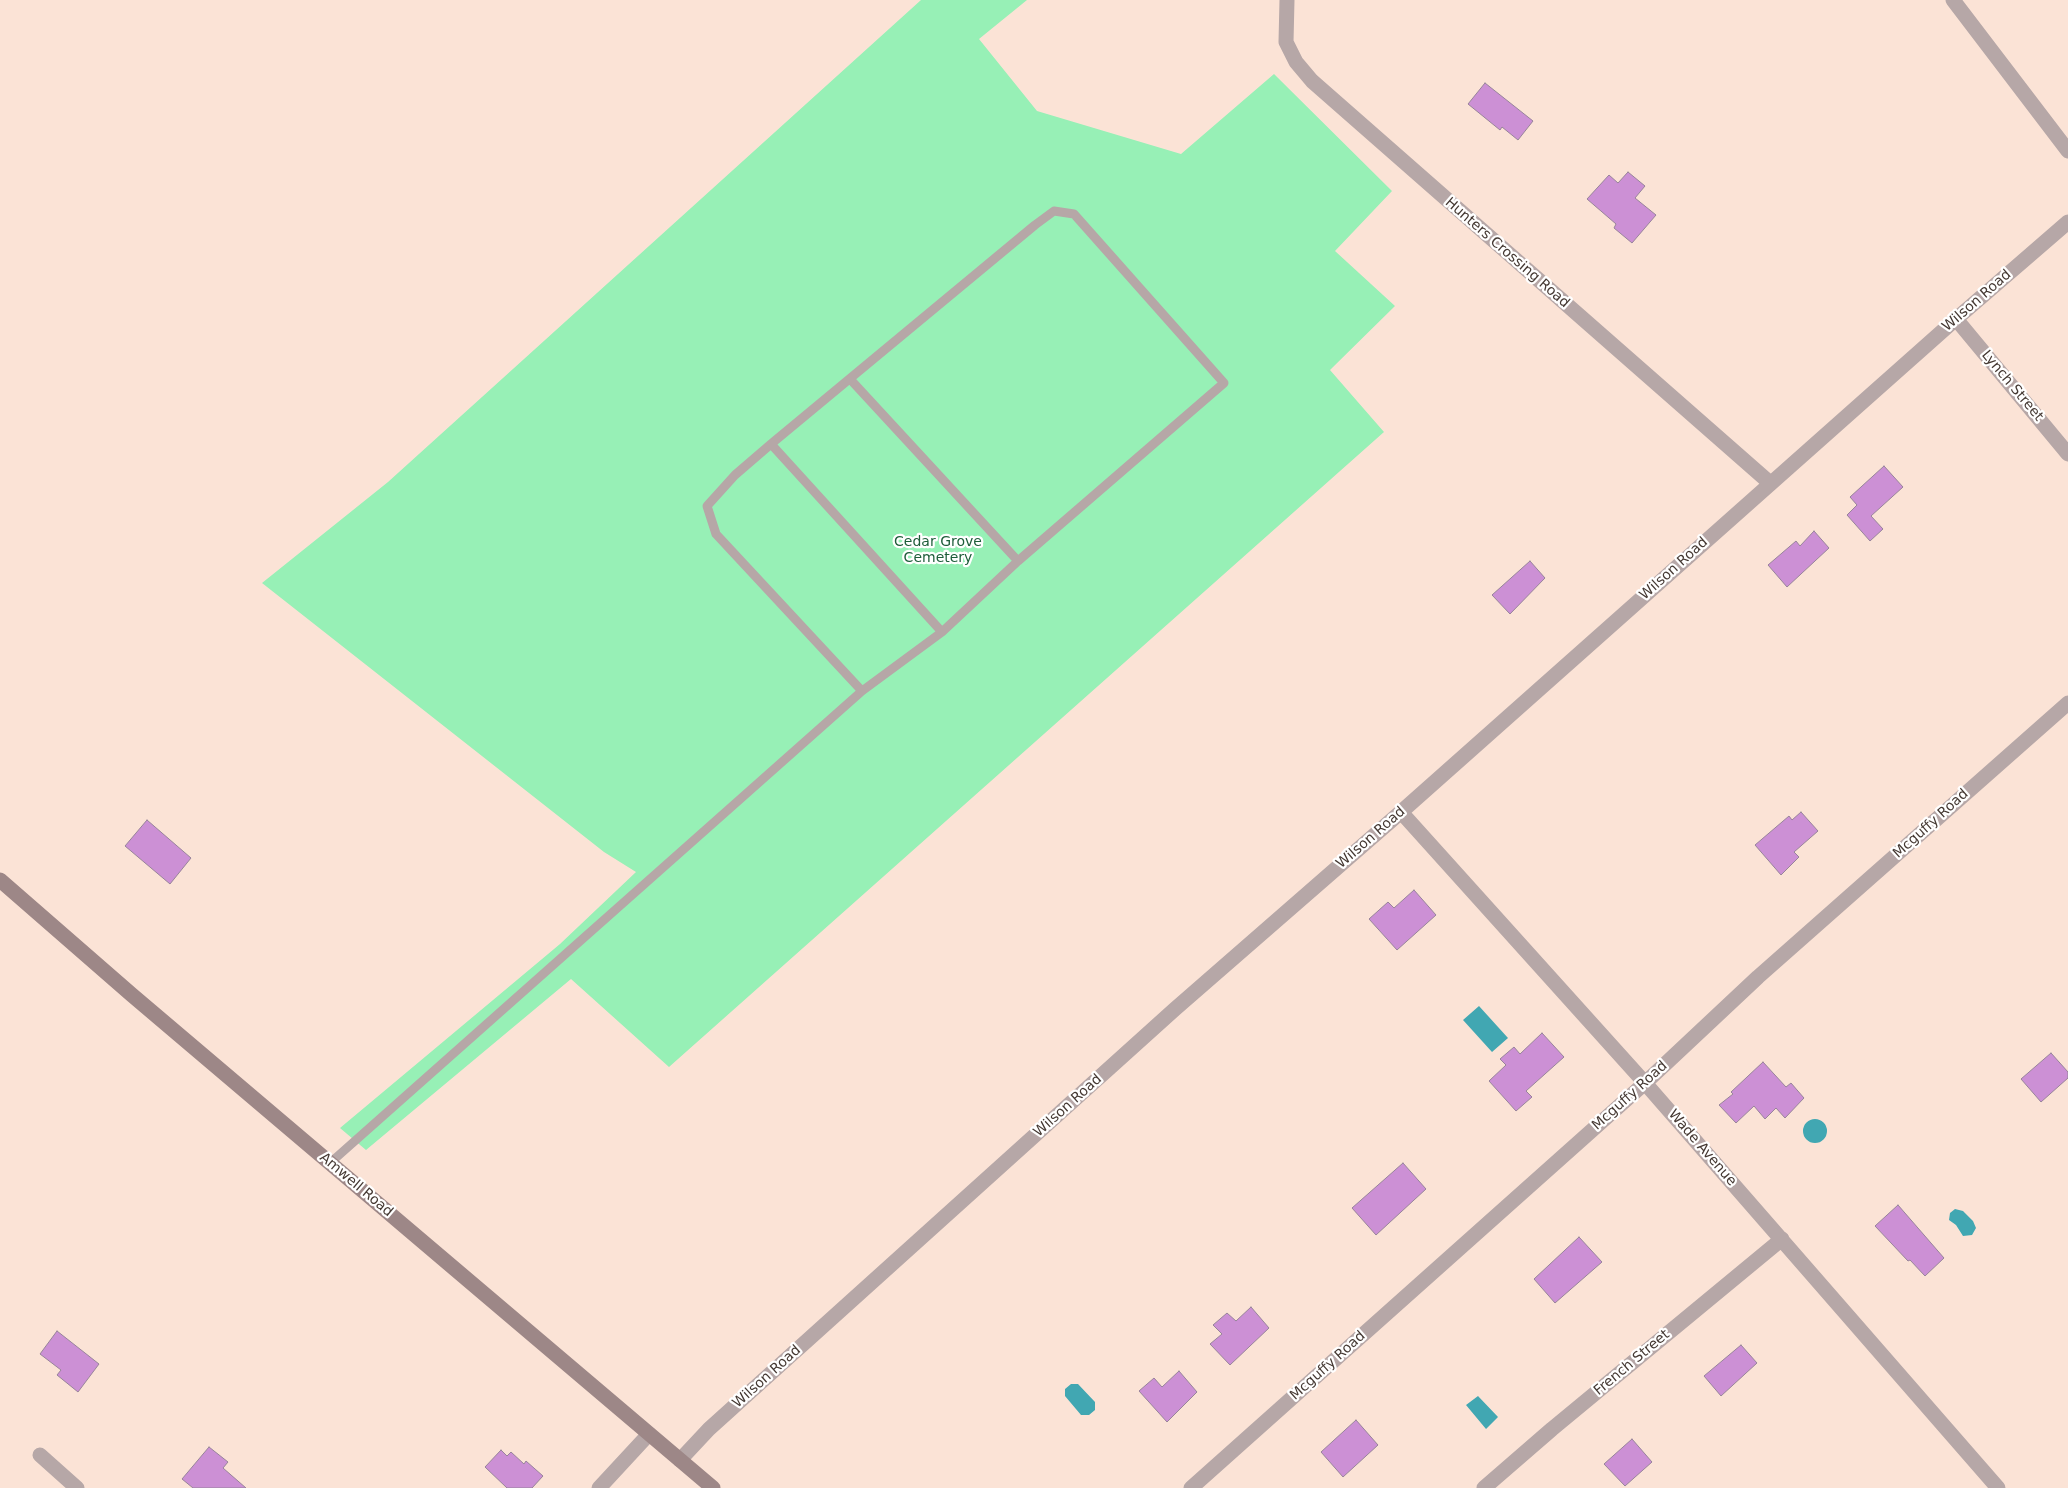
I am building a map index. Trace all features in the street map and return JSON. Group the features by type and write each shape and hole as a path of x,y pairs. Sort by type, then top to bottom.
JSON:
{"main road":[{"name":"Amwell Road","path":"0,880 713,1488"}],"street":[{"name":"Hunters Crossing Road","path":"1287,0 1286,42 1296,62 1312,81 1770,483"},
{"path":"1953,0 2068,151"},
{"name":"Wilson Road","path":"680,1460 709,1429 1175,1009 1401,812 1770,483 2068,222"},
{"name":"Lynch Street","path":"1956,319 2068,454"},
{"name":"Mcguffy Road","path":"1191,1488 1645,1083 1758,977 2068,703"},
{"name":"Wade Avenue","path":"1401,812 1645,1083 1998,1488"},
{"name":"French Street","path":"1484,1488 1559,1422 1782,1239"},
{"path":"600,1488 649,1434"},
{"path":"40,1455 78,1488"}],"lane":[{"path":"330,1163 862,691 942,632 1018,562 1224,383 1074,214 1054,211 1035,225 771,444 735,475 707,506 716,534 862,691"},
{"path":"850,380 1018,562"},
{"path":"771,444 942,632"}],"green space":[{"name":"Cedar Grove Cemetery","path":"921,0 1027,0 979,39 1037,111 1181,154 1274,74 1392,191 1335,251 1395,306 1330,370 1384,432 669,1067 571,979 366,1150 340,1128 560,944 636,872 604,852 262,583 388,482"}],"water":[{"path":"1479,1006 1508,1038 1492,1052 1463,1020"},
{"path":"1815,1119 1820,1120 1826,1126 1826,1136 1820,1142 1815,1143 1810,1142 1804,1136 1803,1131 1804,1126 1810,1120"},
{"path":"1955,1209 1963,1211 1973,1221 1976,1228 1972,1235 1963,1236 1956,1225 1949,1220 1950,1213"},
{"path":"1071,1384 1078,1384 1095,1402 1095,1410 1089,1415 1081,1415 1065,1396 1065,1389"},
{"path":"1478,1396 1498,1417 1486,1429 1466,1405"}],"building":[{"path":"1485,83 1533,121 1518,140 1502,127 1500,130 1468,104"},
{"path":"1628,172 1645,186 1635,198 1656,215 1632,243 1614,228 1616,224 1587,199 1609,175 1618,183"},
{"path":"1884,466 1903,487 1871,516 1883,529 1870,541 1847,515 1857,505 1850,497"},
{"path":"1814,531 1829,548 1787,587 1768,565 1796,541 1800,546"},
{"path":"1530,561 1545,578 1510,614 1492,595"},
{"path":"1801,812 1818,831 1794,852 1799,857 1781,875 1755,845 1789,816 1792,820"},
{"path":"147,820 191,858 170,884 125,846"},
{"path":"1414,890 1436,915 1397,950 1369,919 1388,902 1394,908"},
{"path":"1542,1033 1564,1057 1526,1091 1532,1097 1516,1111 1489,1081 1506,1065 1500,1059 1514,1047 1520,1054"},
{"path":"2051,1053 2068,1072 2068,1078 2041,1102 2021,1079"},
{"path":"1763,1062 1786,1087 1791,1083 1804,1098 1785,1118 1776,1108 1765,1119 1754,1106 1736,1123 1719,1105 1733,1094 1731,1092"},
{"path":"1403,1163 1426,1189 1376,1235 1352,1208"},
{"path":"1898,1205 1944,1258 1925,1276 1875,1226"},
{"path":"1579,1237 1602,1262 1555,1303 1534,1279"},
{"path":"1251,1307 1269,1328 1230,1365 1210,1344 1222,1334 1213,1325 1227,1313 1236,1321"},
{"path":"57,1331 99,1364 78,1392 57,1375 61,1370 40,1354"},
{"path":"1741,1345 1757,1363 1721,1396 1704,1376"},
{"path":"1179,1371 1197,1392 1167,1422 1139,1391 1154,1378 1162,1387"},
{"path":"1356,1420 1378,1445 1343,1477 1321,1452"},
{"path":"1632,1439 1652,1462 1625,1486 1604,1464"},
{"path":"209,1447 228,1462 223,1468 246,1488 193,1488 182,1479"},
{"path":"501,1450 507,1456 511,1452 524,1464 526,1461 543,1476 532,1488 507,1488 485,1467"}]}
